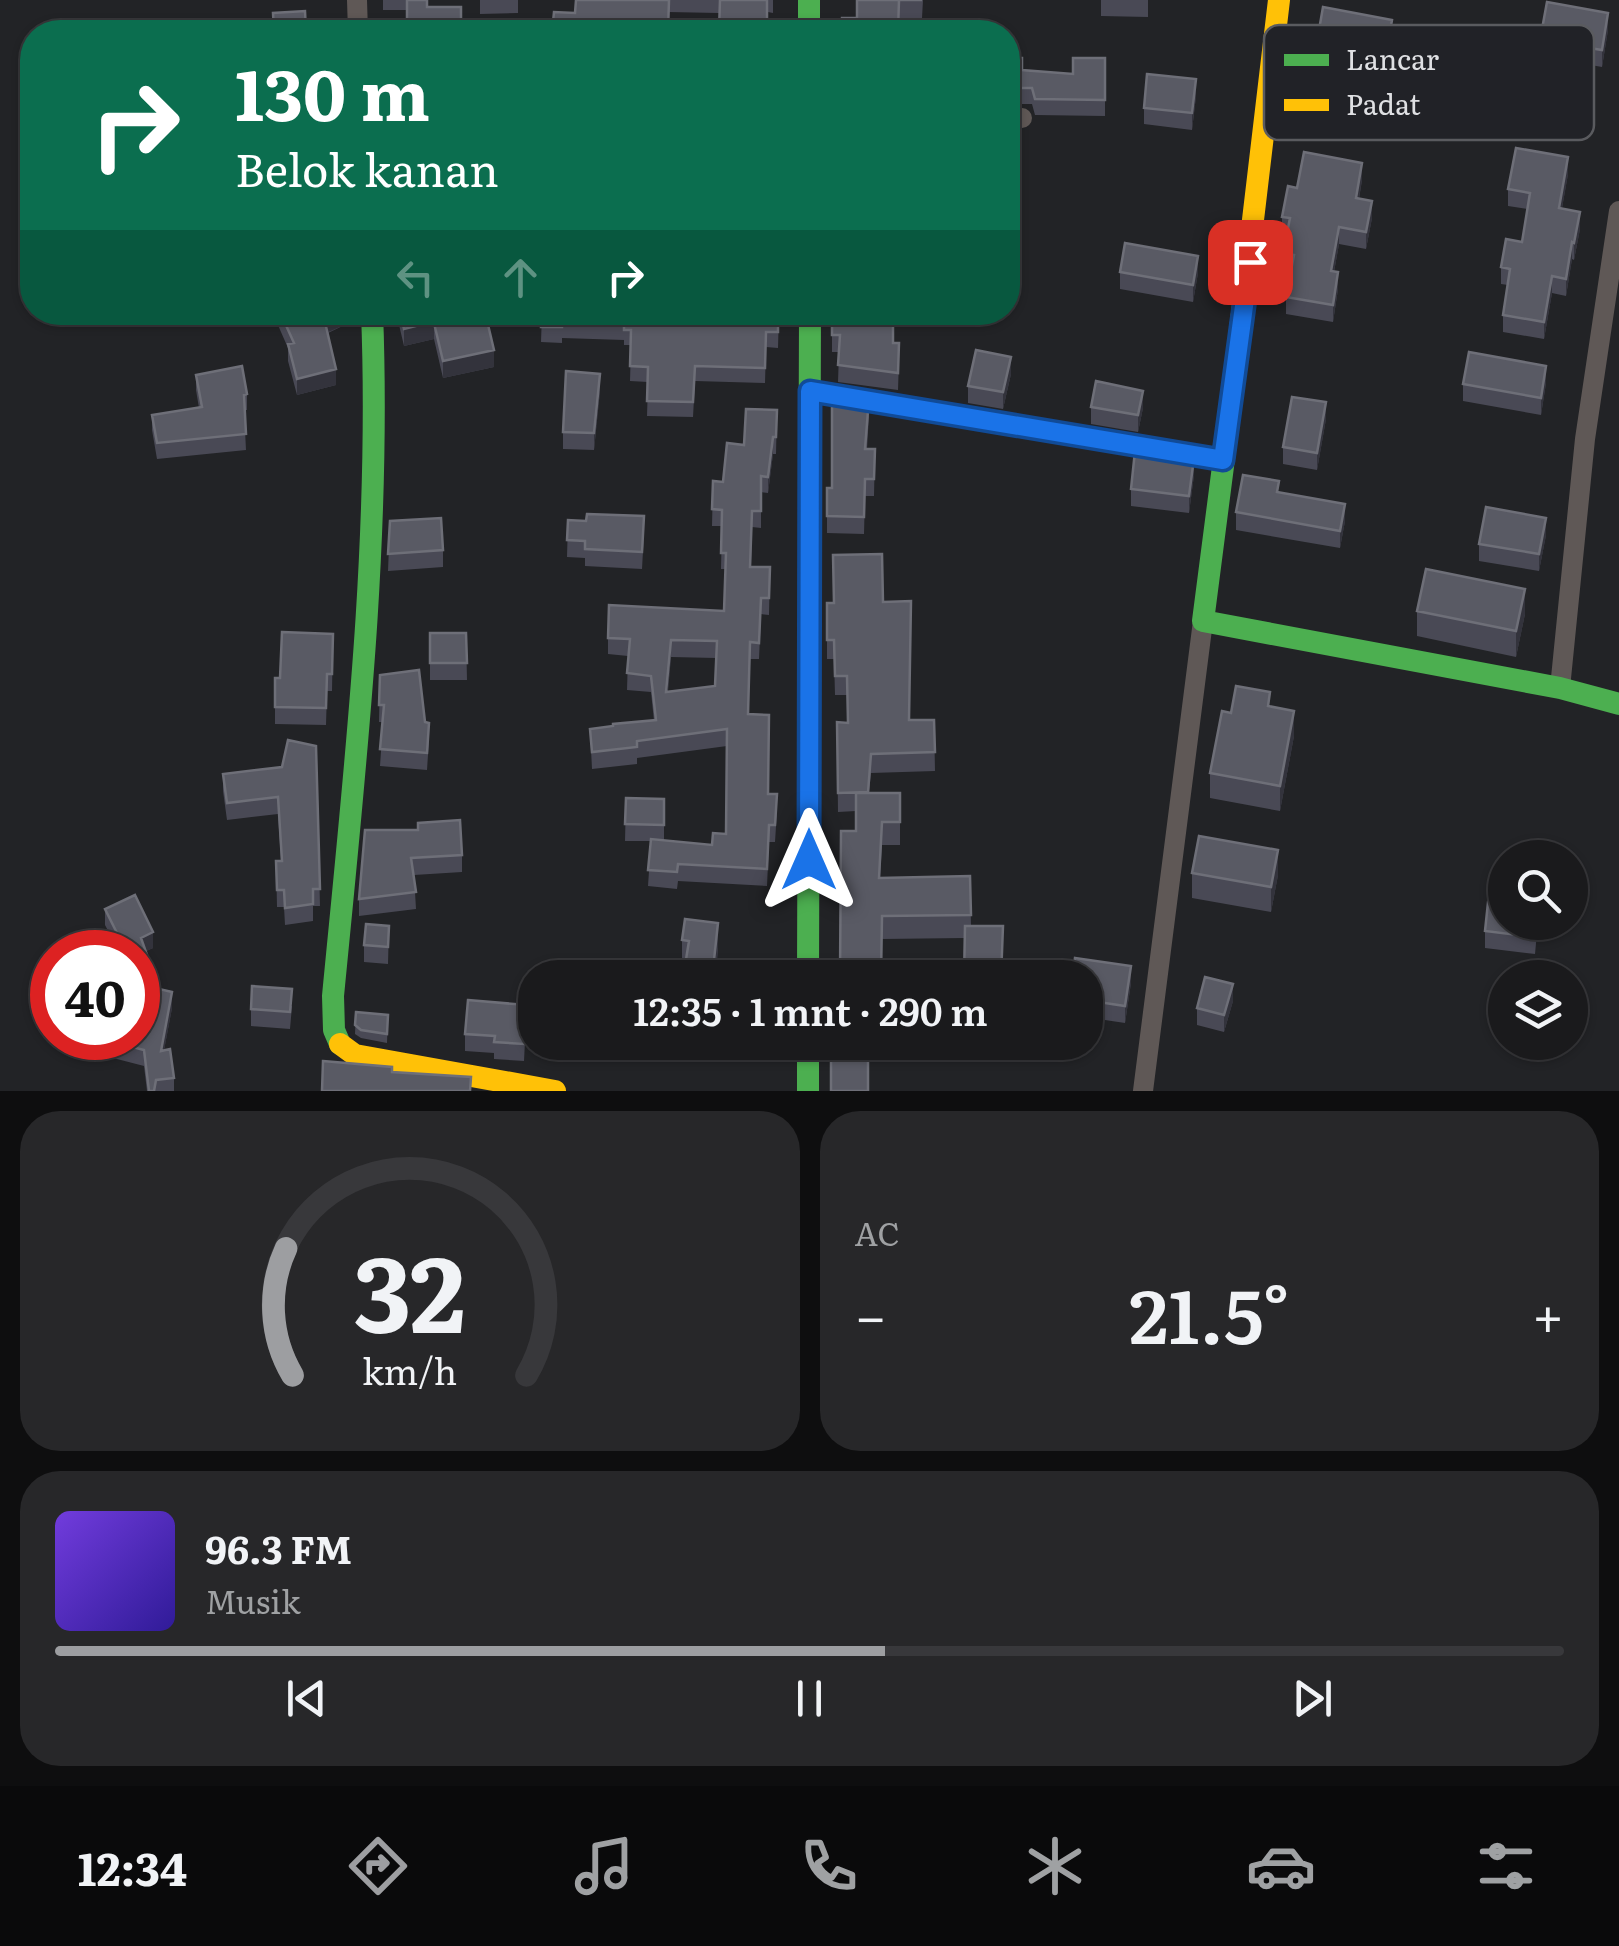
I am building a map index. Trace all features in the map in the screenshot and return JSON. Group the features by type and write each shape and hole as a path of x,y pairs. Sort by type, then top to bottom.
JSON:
{"street":[{"path":"1276,25 1279,0"},
{"path":"1142,1091 1264,136"},
{"path":"1560,688 1585,439 1619,211"},
{"path":"372,325 371,544 334,996 336,1039 340,1047 356,1055 555,1091"},
{"path":"808,960 810,325"},
{"path":"810,391 1223,460"},
{"path":"1204,621 1560,688 1619,704"},
{"path":"808,1060 808,1091"}],"building":[{"path":"407,0 427,0 427,7 461,7 461,20 407,20"},
{"path":"576,0 669,0 668,20 553,20 554,12 575,13"},
{"path":"720,0 767,0 767,20 719,20"},
{"path":"857,0 899,0 898,20 842,20 857,18"},
{"path":"1547,2 1608,13 1602,50 1594,49 1594,25 1543,25"},
{"path":"1323,7 1392,20 1391,25 1320,25"},
{"path":"305,11 305,20 273,20 273,13"},
{"path":"1020,58 1022,70 1073,74 1073,58 1105,58 1105,100 1035,99 1032,88 1020,88"},
{"path":"1147,74 1196,79 1192,113 1144,108"},
{"path":"1516,148 1568,157 1559,208 1580,212 1566,279 1552,276 1544,322 1503,315 1510,269 1501,267 1506,239 1522,242 1530,193 1508,189"},
{"path":"1304,152 1362,163 1356,198 1372,201 1366,232 1339,227 1331,271 1338,272 1333,305 1286,297 1294,255 1283,253 1290,218 1282,217 1288,186 1297,188"},
{"path":"1125,243 1198,256 1193,285 1120,272"},
{"path":"286,325 326,325 336,369 297,379 288,344 294,343"},
{"path":"434,325 488,325 494,350 443,361"},
{"path":"624,325 778,325 778,332 766,332 765,368 695,366 693,402 647,401 648,367 630,366 631,330 624,330"},
{"path":"832,325 893,325 893,343 899,343 898,373 838,365 840,335 832,335"},
{"path":"976,350 1011,357 1003,392 968,386"},
{"path":"1469,352 1546,366 1541,398 1463,384"},
{"path":"242,366 247,394 246,434 157,443 152,415 202,407 196,375"},
{"path":"566,371 600,374 594,433 563,432"},
{"path":"1096,381 1143,391 1138,415 1091,407"},
{"path":"832,392 869,398 865,449 875,449 874,479 865,479 864,517 827,516 827,488 832,488"},
{"path":"1292,397 1326,402 1317,453 1283,447"},
{"path":"746,409 777,410 768,477 761,476 761,511 752,511 750,567 770,567 769,598 761,598 759,643 750,642 748,714 769,715 768,794 777,794 775,825 769,825 767,869 678,864 677,872 648,870 651,839 712,845 713,833 726,834 727,729 637,741 637,747 592,752 590,729 656,720 651,676 627,673 630,639 608,638 609,605 724,611 726,553 721,553 722,510 712,509 713,481 723,482 727,443 744,445","holes":["671,640 717,641 715,686 666,692"]},
{"path":"1135,451 1194,458 1189,496 1131,489"},
{"path":"1243,475 1279,481 1277,492 1345,504 1340,531 1236,512"},
{"path":"1486,507 1546,518 1539,554 1479,544"},
{"path":"587,514 644,516 642,552 585,549 585,541 567,540 568,520 586,521"},
{"path":"441,518 443,550 388,554 390,521"},
{"path":"882,554 883,602 911,601 909,720 934,720 935,752 871,754 868,792 838,793 837,722 848,723 847,676 835,676 834,640 827,640 827,603 834,603 833,555"},
{"path":"1426,569 1525,589 1516,631 1417,611"},
{"path":"282,632 333,634 326,708 275,707"},
{"path":"430,633 466,633 467,663 430,663"},
{"path":"419,670 425,722 429,723 427,753 380,749 384,705 379,705 380,675"},
{"path":"1236,686 1270,692 1268,706 1294,711 1280,786 1210,773 1222,711 1231,713"},
{"path":"288,740 316,746 320,889 313,889 313,904 285,908 284,890 277,890 276,861 282,861 278,797 227,803 223,774 282,767"},
{"path":"856,793 900,793 900,822 882,822 879,878 970,876 971,915 882,916 881,960 840,960 841,831 856,831"},
{"path":"626,798 664,799 664,825 625,824"},
{"path":"460,820 462,855 411,858 416,892 359,899 365,830 418,830 418,823"},
{"path":"1199,836 1278,850 1271,887 1192,873"},
{"path":"135,895 152,930 116,930 105,909"},
{"path":"685,919 718,923 714,960 686,960 689,941 682,940"},
{"path":"366,924 389,926 388,947 364,945"},
{"path":"965,926 1003,926 1002,960 964,960"},
{"path":"1103,962 1131,966 1125,1006 1103,1003"},
{"path":"1205,977 1233,984 1224,1015 1197,1008"},
{"path":"252,986 292,989 290,1012 251,1009"},
{"path":"160,989 172,992 161,1051 170,1049 174,1078 156,1080 154,1091 149,1091 145,1060 160,1060"},
{"path":"468,1000 518,1004 518,1044 494,1042 495,1036 465,1034"},
{"path":"356,1012 388,1015 387,1034 361,1030 355,1025"},
{"path":"831,1060 868,1060 868,1091 831,1091"},
{"path":"323,1061 392,1067 392,1072 471,1077 470,1091 322,1091"}],"traffic: fast":[{"path":"809,0 809,20"},
{"path":"340,1044 334,1030 333,996 369,569 372,325"},
{"path":"808,960 810,325"},
{"path":"1233,389 1203,621 1560,688 1619,704"},
{"path":"808,1060 808,1091"}],"traffic: slow":[{"path":"1276,25 1279,0"},
{"path":"1233,389 1264,127"},
{"path":"340,1044 355,1055 555,1091"}],"route":[{"path":"809,860 810,391 1223,460 1250,262"}]}
